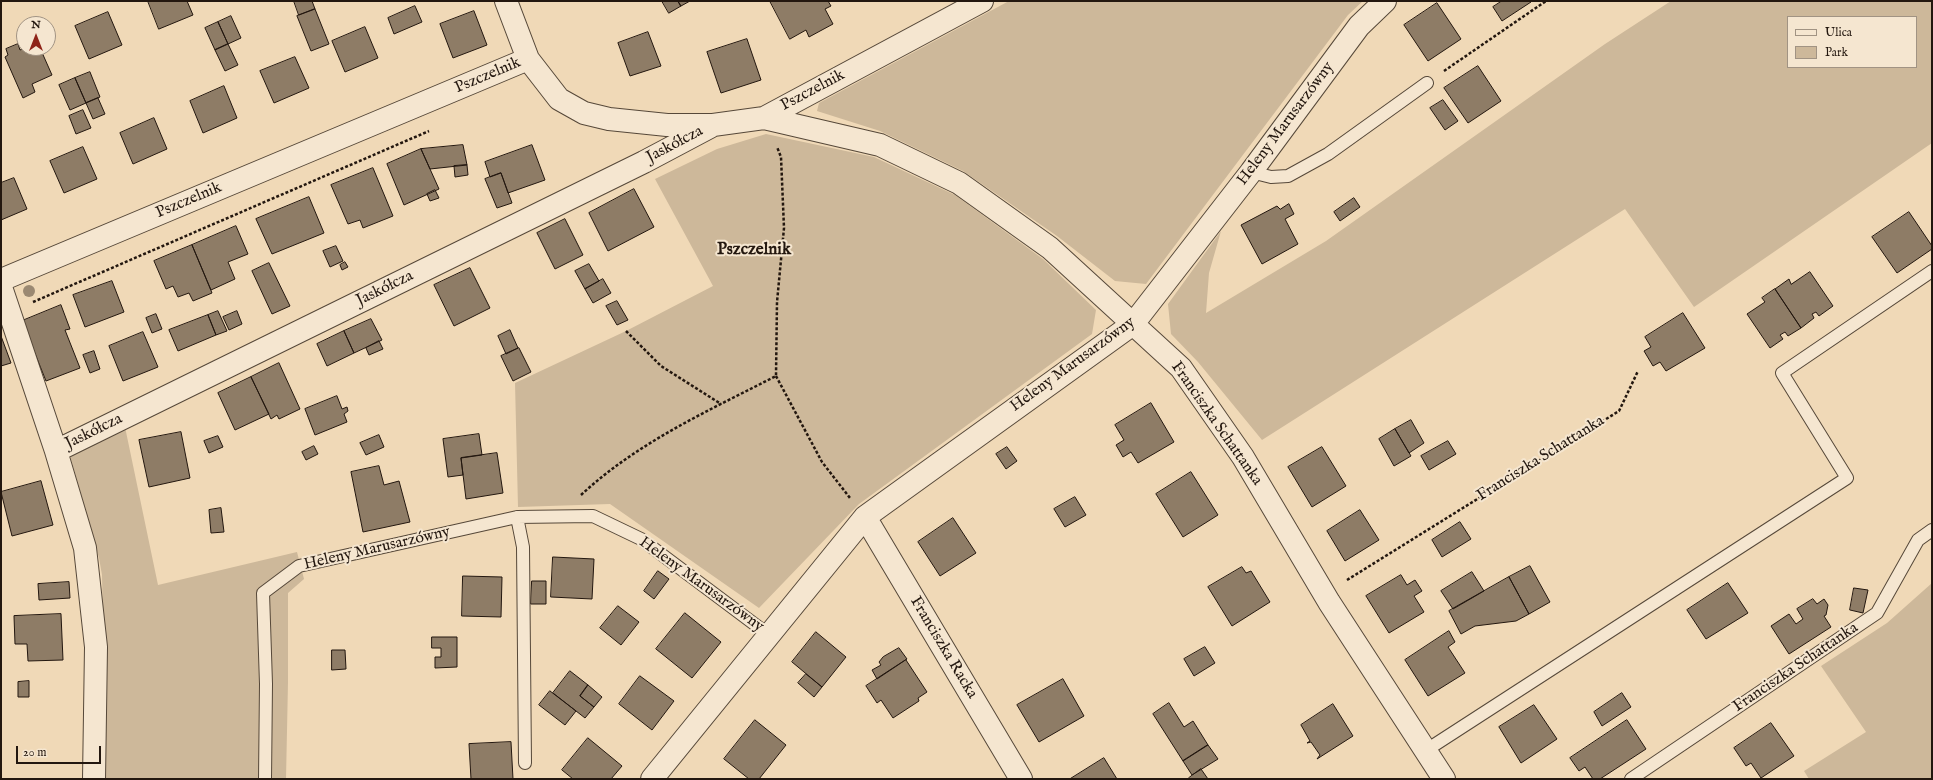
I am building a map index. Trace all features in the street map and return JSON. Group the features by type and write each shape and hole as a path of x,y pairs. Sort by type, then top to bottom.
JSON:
{"street":[{"path":"506,1 528,59"},
{"name":"Pszczelnik","path":"1,280 528,59 559,99 584,113 609,120 667,125 713,125 764,118 982,1"},
{"name":"Heleny Marusarzówny","path":"652,779 865,517 1133,324 1251,172 1359,26 1385,1"},
{"name":"Franciszka Schattanka","path":"764,118 880,144 959,183 1050,248 1180,368 1243,457 1324,594 1444,779"},
{"name":"Jaskółcza","path":"56,451 644,162 713,125"},
{"path":"1,287 56,451 85,548 96,647 94,779"},
{"name":"Franciszka Racka","path":"865,517 1021,779"}],"lane":[{"path":"1251,172 1271,177 1288,176 1328,154 1427,83"},
{"path":"1425,751 1847,478 1782,373 1932,271"},
{"name":"Heleny Marusarzówny","path":"265,779 266,684 263,593 298,566 517,517 592,516 641,539 769,635"},
{"path":"517,517 523,547 525,762"},
{"name":"Franciszka Schattanka","path":"1631,779 1877,614 1918,540 1932,530"}],"path":[{"path":"1427,83 1546,1"},
{"path":"764,118 781,157 784,228 777,302 776,376 822,462 865,517"},
{"path":"9,312 435,128"},
{"path":"626,331 661,366 722,404"},
{"name":"Franciszka Schattanka","path":"1324,594 1618,411 1638,371"},
{"path":"558,516 601,476 653,440 776,376"}],"green space":[{"path":"1009,1 1363,1 1348,15 1146,284 1115,281 1057,236 963,171 880,131 817,111 819,103"},
{"path":"1671,1 1932,1 1932,143 1694,307 1625,209 1262,440 1198,362 1171,334 1168,304 1221,231 1209,273 1206,313 1326,241 1605,44"},
{"path":"766,134 874,157 955,195 1043,259 1096,310 1092,334 859,504 759,608 610,504 518,507 515,383 626,331 713,286 655,179 717,149"},
{"path":"125,427 158,585 297,552 304,579 288,593 286,779 106,779 102,575 99,558 69,452"},
{"path":"1932,583 1932,779 1809,779 1804,771 1866,732 1821,666 1887,623"}],"building":[{"path":"148,1 187,1 193,15 159,29"},
{"path":"294,1 312,1 315,9 299,15"},
{"path":"662,1 678,1 681,6 669,13"},
{"path":"678,1 690,1 681,6"},
{"path":"770,1 828,1 831,6 825,9 833,24 809,37 806,30 790,39"},
{"path":"1502,1 1531,2 1502,21 1493,7"},
{"path":"1437,3 1461,39 1428,61 1404,25"},
{"path":"415,6 422,22 394,34 388,18"},
{"path":"315,9 329,44 311,51 297,16"},
{"path":"474,11 487,45 453,58 440,24"},
{"path":"108,12 122,45 89,59 75,26"},
{"path":"231,16 241,38 228,44 218,22"},
{"path":"218,22 228,44 215,50 205,28"},
{"path":"365,27 378,58 345,72 332,41"},
{"path":"648,32 661,66 630,76 618,43"},
{"path":"747,39 761,80 721,93 707,52"},
{"path":"228,44 238,65 225,71 215,50"},
{"path":"16,45 16,56 44,56 52,75 32,84 35,92 23,98 5,57 8,55 6,49"},
{"path":"295,57 309,88 274,103 260,71"},
{"path":"1478,66 1501,101 1468,123 1444,88"},
{"path":"90,72 100,97 86,103 75,78"},
{"path":"75,78 86,103 70,110 59,85"},
{"path":"224,86 237,118 203,133 190,101"},
{"path":"98,98 105,114 93,119 86,103"},
{"path":"1443,100 1458,121 1445,130 1430,108"},
{"path":"83,110 91,128 76,134 69,116"},
{"path":"154,118 167,149 133,164 120,133"},
{"path":"463,145 467,165 430,169 421,149"},
{"path":"532,145 545,180 508,193 501,173 490,177 485,162"},
{"path":"83,147 97,179 64,193 50,161"},
{"path":"421,149 439,189 404,205 387,164"},
{"path":"467,165 468,175 455,177 454,166"},
{"path":"373,168 393,216 363,228 360,220 348,224 331,185"},
{"path":"501,173 512,203 497,208 485,179"},
{"path":"14,178 27,209 1,220 1,183"},
{"path":"634,189 654,227 608,251 589,213"},
{"path":"435,190 439,198 430,201 427,194"},
{"path":"309,197 324,233 272,254 256,219"},
{"path":"1354,198 1360,207 1340,221 1334,212"},
{"path":"1289,204 1294,214 1285,219 1298,244 1262,264 1241,225 1277,206 1280,209"},
{"path":"1909,212 1932,246 1932,249 1897,273 1872,237"},
{"path":"565,219 583,255 555,269 537,233"},
{"path":"236,226 248,254 228,262 235,279 211,290 192,245"},
{"path":"192,245 212,293 193,301 189,293 178,297 173,286 166,289 154,261"},
{"path":"336,246 343,261 330,267 323,251"},
{"path":"345,262 348,267 342,270 340,265"},
{"path":"269,263 290,306 272,314 252,271"},
{"path":"589,264 599,281 585,289 575,271"},
{"path":"470,268 490,308 454,326 434,285"},
{"path":"1810,272 1833,306 1819,316 1816,312 1812,314 1814,318 1801,328 1775,289 1789,279 1791,284"},
{"path":"603,279 611,293 593,303 585,289"},
{"path":"112,281 124,312 85,327 73,295"},
{"path":"1775,289 1801,328 1788,336 1785,332 1780,335 1783,339 1770,348 1747,314 1765,302 1762,298"},
{"path":"617,301 628,320 617,325 606,306"},
{"path":"61,305 70,329 65,330 80,368 46,381 22,321"},
{"path":"218,311 227,331 216,335 208,315"},
{"path":"237,311 242,324 229,330 223,317"},
{"path":"1683,313 1705,348 1666,371 1660,362 1653,366 1644,351 1651,347 1645,337"},
{"path":"156,314 162,329 152,333 146,318"},
{"path":"208,315 216,335 178,351 169,330"},
{"path":"371,319 382,340 354,353 344,331"},
{"path":"510,330 518,348 506,354 498,336"},
{"path":"344,331 354,353 327,366 317,344"},
{"path":"143,332 158,367 123,381 109,346"},
{"path":"1,336 11,363 1,366"},
{"path":"379,341 383,349 369,355 366,348"},
{"path":"519,348 531,372 513,381 501,356"},
{"path":"94,351 100,369 90,373 83,355"},
{"path":"279,363 300,409 279,419 277,415 271,419 251,377"},
{"path":"251,377 269,414 235,430 218,393"},
{"path":"337,396 342,409 347,407 348,411 344,414 347,422 315,435 305,409"},
{"path":"1151,403 1174,442 1138,463 1131,452 1123,457 1116,445 1124,440 1115,425"},
{"path":"1411,420 1424,443 1409,453 1395,429"},
{"path":"1395,429 1411,456 1394,466 1379,439"},
{"path":"181,432 190,478 149,487 139,440"},
{"path":"479,434 482,455 461,458 463,475 448,477 443,439"},
{"path":"379,435 384,447 366,455 360,443"},
{"path":"218,436 223,447 209,453 204,441"},
{"path":"1448,441 1456,454 1429,470 1421,456"},
{"path":"314,446 318,454 306,460 302,452"},
{"path":"1007,447 1017,461 1006,469 996,454"},
{"path":"1322,447 1346,486 1312,507 1288,467"},
{"path":"497,453 503,493 466,499 461,458"},
{"path":"379,466 384,485 399,481 410,522 363,532 351,472"},
{"path":"1191,472 1218,515 1183,537 1156,494"},
{"path":"41,481 53,525 12,536 1,492"},
{"path":"1075,497 1086,515 1065,527 1054,509"},
{"path":"221,508 224,532 211,533 209,510"},
{"path":"1360,510 1379,540 1345,561 1327,531"},
{"path":"953,518 976,553 940,576 918,542"},
{"path":"1460,522 1471,539 1442,557 1432,540"},
{"path":"553,557 594,559 592,599 551,597"},
{"path":"1530,566 1550,602 1529,614 1509,577"},
{"path":"1242,567 1246,573 1251,571 1270,602 1232,626 1208,587"},
{"path":"658,571 669,579 654,599 644,591"},
{"path":"1472,572 1484,591 1453,609 1441,591"},
{"path":"1401,575 1407,585 1415,580 1422,591 1414,596 1424,612 1389,633 1366,596"},
{"path":"463,576 502,577 501,617 462,616"},
{"path":"1509,577 1529,614 1516,621 1475,626 1461,634 1449,611"},
{"path":"532,581 546,581 546,604 531,604"},
{"path":"69,582 70,598 39,600 38,584"},
{"path":"1728,583 1748,613 1706,639 1687,610"},
{"path":"1854,588 1868,590 1863,613 1850,610"},
{"path":"1813,599 1817,604 1824,599 1828,605 1826,615 1824,616 1831,627 1789,654 1771,626 1789,614 1796,624 1803,619 1797,609"},
{"path":"618,606 639,622 621,645 600,628"},
{"path":"685,613 721,642 692,678 656,649"},
{"path":"61,614 63,660 28,661 27,644 15,644 14,616"},
{"path":"1449,631 1455,642 1448,647 1465,673 1428,696 1405,660"},
{"path":"816,632 846,657 822,687 792,662"},
{"path":"432,637 457,637 457,667 435,668 435,657 441,657 441,648 432,648"},
{"path":"1205,647 1215,663 1194,676 1184,659"},
{"path":"899,648 907,659 877,679 872,670 881,665 879,662 883,657"},
{"path":"332,650 345,650 346,669 332,670"},
{"path":"906,660 927,692 918,698 919,701 893,718 881,700 877,703 866,686"},
{"path":"570,671 588,685 580,696 594,707 585,718 553,693"},
{"path":"806,674 822,687 814,697 798,683"},
{"path":"640,676 674,701 652,730 619,704"},
{"path":"1063,679 1084,716 1039,742 1017,705"},
{"path":"29,681 29,697 18,697 18,682"},
{"path":"588,685 602,697 594,707 580,696"},
{"path":"550,691 576,711 565,725 539,705"},
{"path":"1622,693 1631,707 1602,726 1594,712"},
{"path":"1169,703 1184,727 1193,721 1208,745 1183,761 1153,714"},
{"path":"1333,704 1353,736 1317,759 1320,755 1311,742 1307,743 1310,741 1301,725"},
{"path":"1534,705 1557,739 1521,763 1499,727"},
{"path":"755,720 786,745 759,779 749,779 724,759"},
{"path":"1627,720 1646,749 1600,779 1593,779 1585,767 1579,771 1570,758"},
{"path":"1771,723 1794,756 1761,778 1751,763 1746,766 1734,748"},
{"path":"588,738 622,766 611,779 573,779 562,770"},
{"path":"511,742 513,779 471,779 469,744"},
{"path":"1208,745 1218,759 1192,775 1183,761"},
{"path":"1104,758 1117,779 1070,779"},
{"path":"1201,769 1208,779 1189,778"}],"district":[{"name":"Pszczelnik","path":"754,251"}]}
